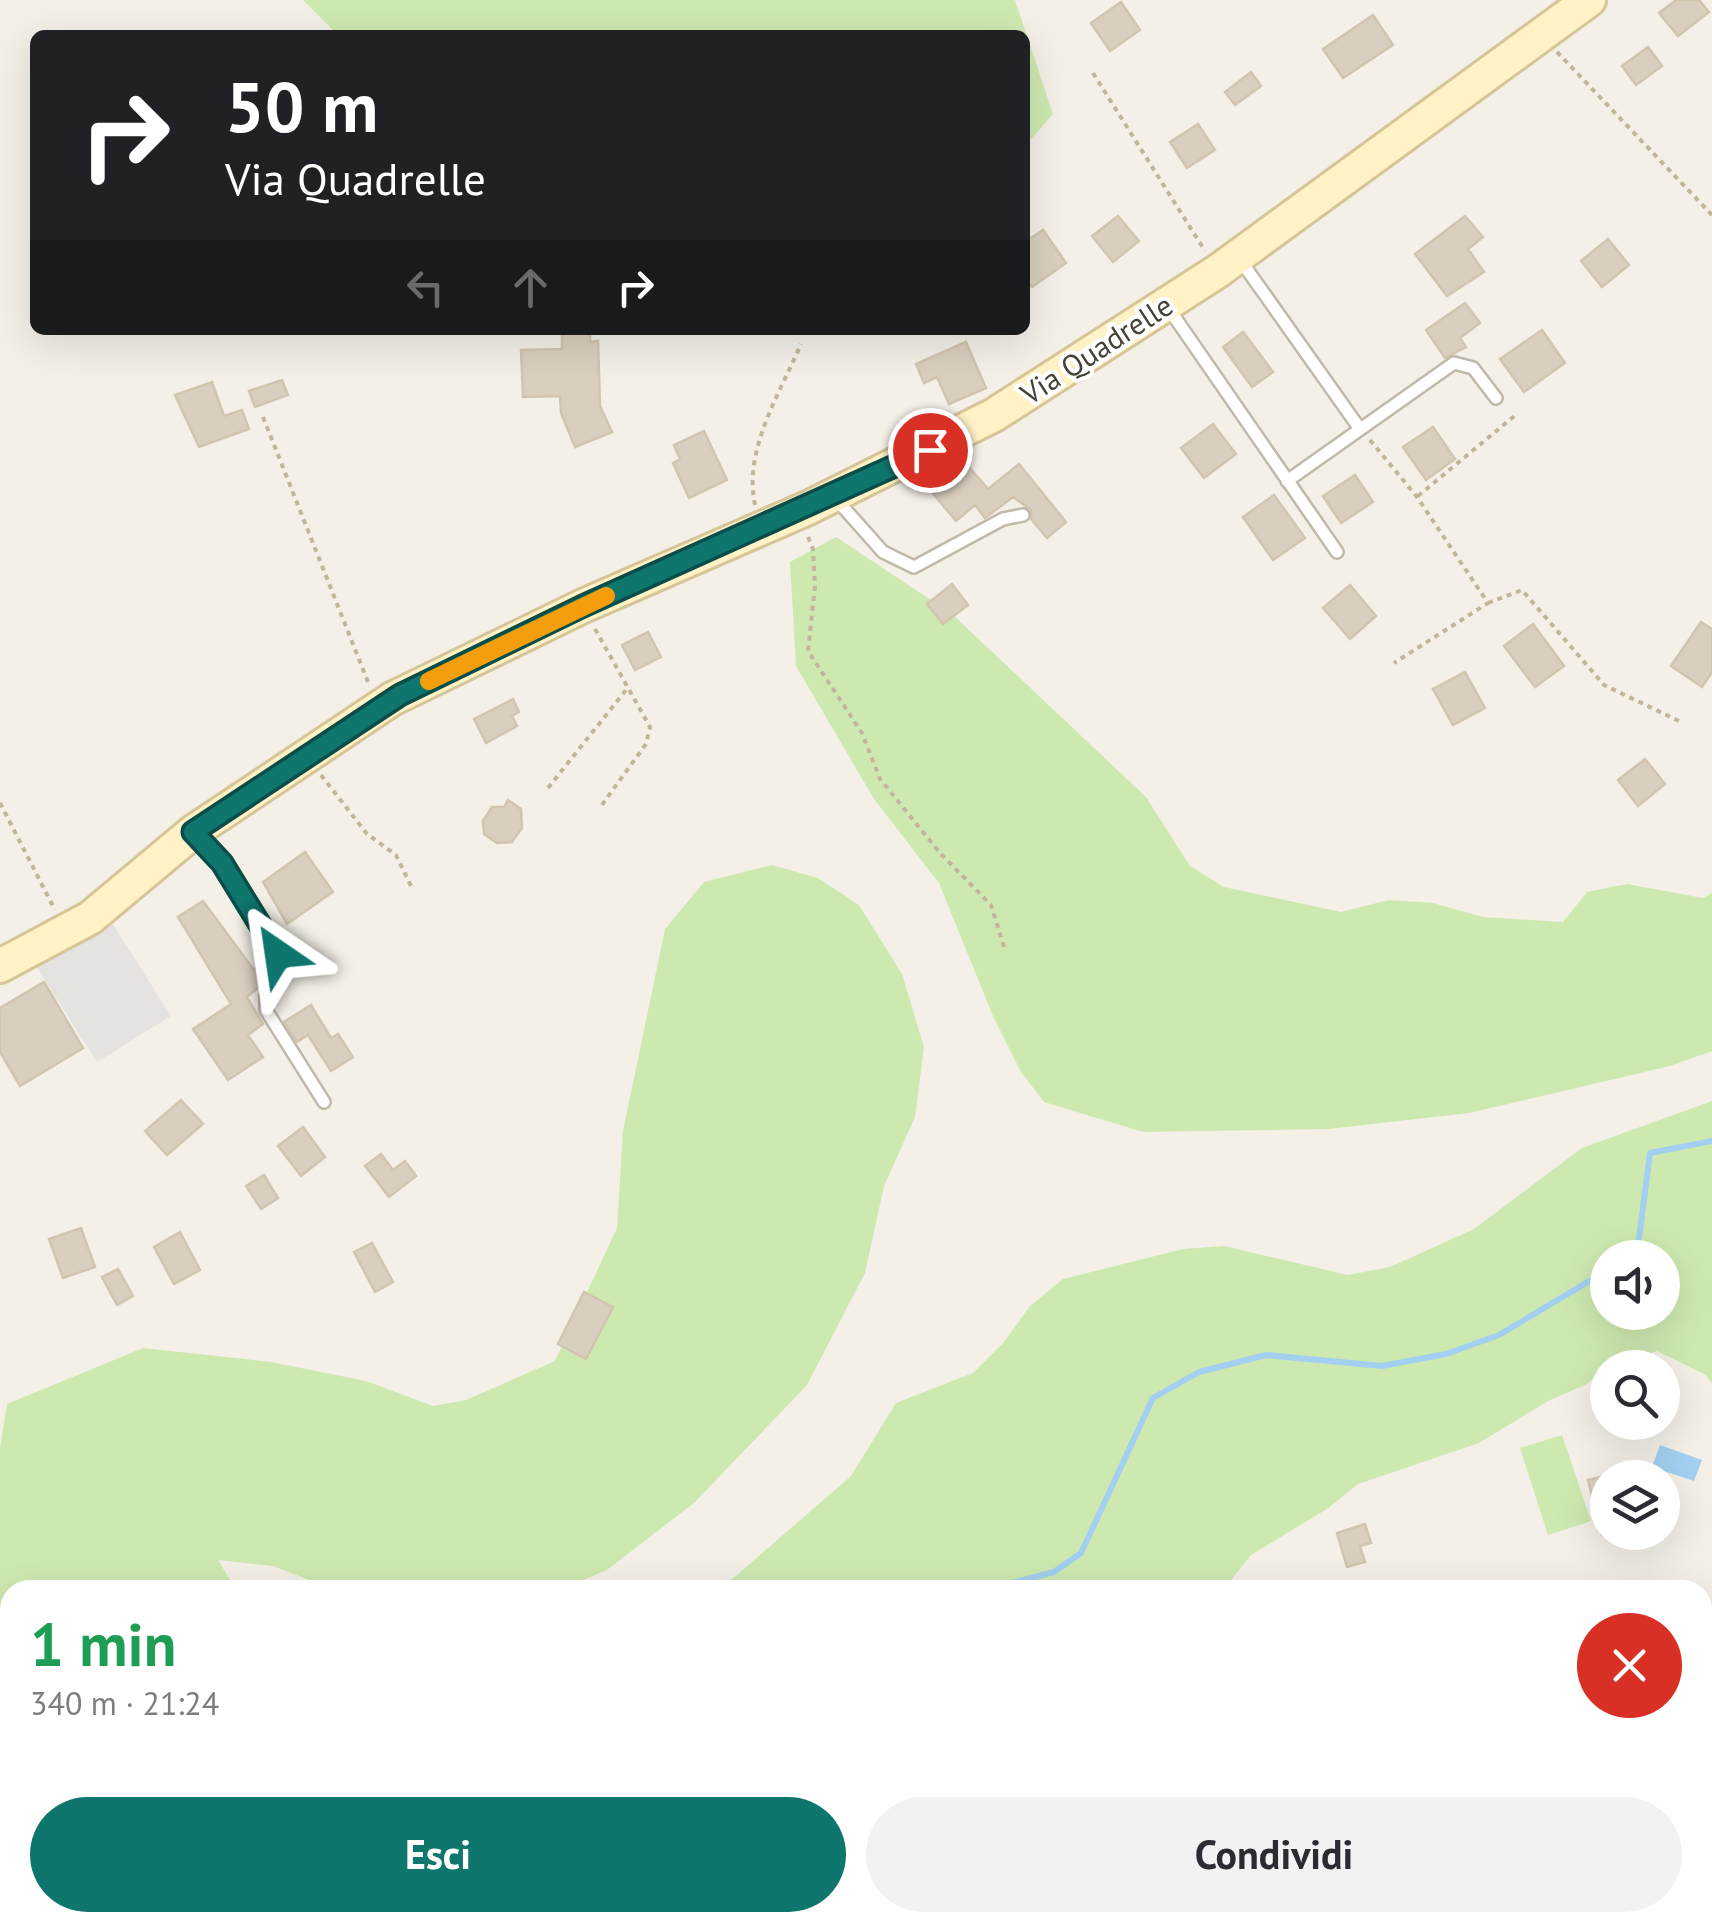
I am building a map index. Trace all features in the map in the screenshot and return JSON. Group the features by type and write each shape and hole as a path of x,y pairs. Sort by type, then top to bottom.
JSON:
{"street":[{"name":"Via Quadrelle","path":"0,966 64,934 97,912 193,832 378,708 583,606 797,513 994,415 1228,264 1589,0"}],"lane":[{"path":"1228,264 1360,429"},
{"path":"1167,306 1337,552"},
{"path":"1287,480 1454,364 1473,368 1496,398"},
{"path":"833,496 883,552 914,567 935,559 1003,518 1023,515"},
{"path":"193,832 222,863 278,954 285,976 266,996 266,1010 324,1102"}],"path":[{"path":"1542,36 1712,215"},
{"path":"1093,73 1228,264"},
{"path":"761,528 752,484 754,462 801,344"},
{"path":"1417,497 1518,412"},
{"path":"263,417 378,708"},
{"path":"1360,429 1417,497 1488,604"},
{"path":"797,513 814,549 816,586 808,651 862,733 880,779 940,853 991,905 1004,947"},
{"path":"1394,663 1488,604 1522,590 1604,684 1682,722"},
{"path":"583,606 650,727 646,744 598,810"},
{"path":"548,788 627,690"},
{"path":"306,754 360,826 396,855 411,886"},
{"path":"0,803 51,899 64,934"}],"green space":[{"path":"303,0 1015,0 1025,30 333,30"},
{"path":"1030,45 1053,114 1030,140"},
{"path":"836,537 952,614 1146,797 1190,866 1224,887 1341,912 1389,900 1433,903 1483,917 1563,922 1587,892 1627,884 1703,898 1712,893 1712,1051 1670,1066 1469,1113 1329,1129 1143,1132 1044,1102 1021,1072 993,1016 939,883 874,799 796,666 790,562"},
{"path":"772,865 818,878 859,905 902,974 924,1047 915,1117 884,1186 865,1273 807,1385 694,1503 607,1570 583,1580 309,1580 273,1566 218,1560 230,1580 0,1580 0,1448 7,1404 143,1348 271,1362 366,1381 433,1406 466,1400 555,1361 617,1228 623,1131 665,929 704,882"},
{"path":"1712,1101 1712,1384 1706,1375 1680,1362 1680,1350 1590,1350 1590,1381 1585,1385 1548,1401 1479,1443 1358,1484 1327,1509 1251,1555 1231,1580 731,1580 851,1476 896,1403 973,1373 1003,1343 1030,1306 1063,1279 1183,1249 1224,1246 1348,1275 1390,1267 1474,1229 1582,1148"},
{"path":"1562,1435 1590,1521 1548,1535 1520,1448"}],"shaded area":[{"path":"111,921 171,1016 97,1062 37,968"}],"water":[{"path":"1660,1445 1702,1460 1694,1481 1680,1476 1680,1460 1655,1460"}],"building":[{"path":"1676,0 1699,0 1709,12 1678,36 1659,13"},
{"path":"1121,2 1140,30 1110,51 1091,23"},
{"path":"1373,15 1393,45 1343,78 1323,49"},
{"path":"1648,47 1662,66 1636,85 1622,66"},
{"path":"1251,72 1261,86 1235,105 1225,92"},
{"path":"1198,124 1215,150 1187,168 1170,142"},
{"path":"1118,216 1139,241 1113,262 1092,236"},
{"path":"1465,216 1483,237 1468,249 1484,272 1447,296 1415,254"},
{"path":"1043,230 1066,263 1032,287 1030,284 1030,239"},
{"path":"1608,239 1629,265 1602,287 1581,261"},
{"path":"1465,303 1480,323 1460,338 1466,347 1445,358 1426,330"},
{"path":"1542,330 1565,363 1524,392 1500,359"},
{"path":"1243,332 1273,372 1252,387 1223,347"},
{"path":"562,335 590,335 590,342 598,341 600,406 612,432 575,447 561,413 560,396 523,397 521,350 562,349"},
{"path":"966,342 986,388 949,404 937,377 924,383 916,364"},
{"path":"282,380 288,395 255,407 249,391"},
{"path":"212,382 224,416 242,410 249,429 199,447 175,395"},
{"path":"1213,424 1236,454 1204,478 1181,448"},
{"path":"1433,427 1455,459 1426,480 1403,447"},
{"path":"704,431 727,480 689,498 673,463 680,459 674,445"},
{"path":"964,461 988,489 1019,464 1066,522 1047,538 1031,519 1031,510 1013,497 985,518 975,505 956,521 930,490"},
{"path":"1355,475 1373,502 1341,523 1323,496"},
{"path":"1274,495 1305,538 1273,560 1243,517"},
{"path":"952,584 968,605 943,624 927,604"},
{"path":"1350,585 1376,616 1350,639 1323,608"},
{"path":"1701,622 1712,629 1712,672 1702,687 1671,666"},
{"path":"1533,624 1564,666 1535,687 1504,646"},
{"path":"648,632 661,657 635,670 622,645"},
{"path":"1465,672 1485,708 1453,725 1433,689"},
{"path":"513,699 519,712 512,716 517,726 486,743 474,719"},
{"path":"1645,759 1665,784 1638,806 1618,780"},
{"path":"508,800 521,809 522,828 512,842 497,843 484,834 483,821 492,807 504,807"},
{"path":"305,852 333,892 287,924 263,882"},
{"path":"203,901 254,970 265,961 275,973 247,997 263,1024 248,1035 263,1057 228,1080 193,1029 231,1004 178,917"},
{"path":"44,982 83,1048 20,1086 0,1052 0,1008"},
{"path":"311,1005 331,1038 338,1034 353,1057 331,1071 308,1035 297,1042 284,1022"},
{"path":"181,1100 203,1124 167,1155 145,1131"},
{"path":"303,1127 325,1157 301,1176 278,1146"},
{"path":"381,1154 393,1170 405,1161 416,1176 389,1197 365,1166"},
{"path":"264,1175 278,1198 261,1209 246,1186"},
{"path":"81,1228 95,1267 63,1278 49,1239"},
{"path":"180,1232 200,1270 174,1284 154,1247"},
{"path":"372,1243 393,1282 375,1292 354,1252"},
{"path":"118,1269 133,1296 117,1305 102,1277"},
{"path":"584,1292 613,1307 586,1359 558,1344"},
{"path":"1365,1524 1371,1543 1360,1546 1365,1562 1347,1567 1337,1533"}],"waterway":[{"path":"1639,1240 1650,1153 1712,1141"},
{"path":"1023,1580 1054,1572 1081,1553 1153,1398 1199,1372 1266,1355 1382,1366 1446,1354 1499,1335 1590,1281"}],"slow traffic":[{"path":"429,681 606,596"}],"route":[{"path":"278,954 222,863 193,832 400,695 583,606 930,450"}]}
